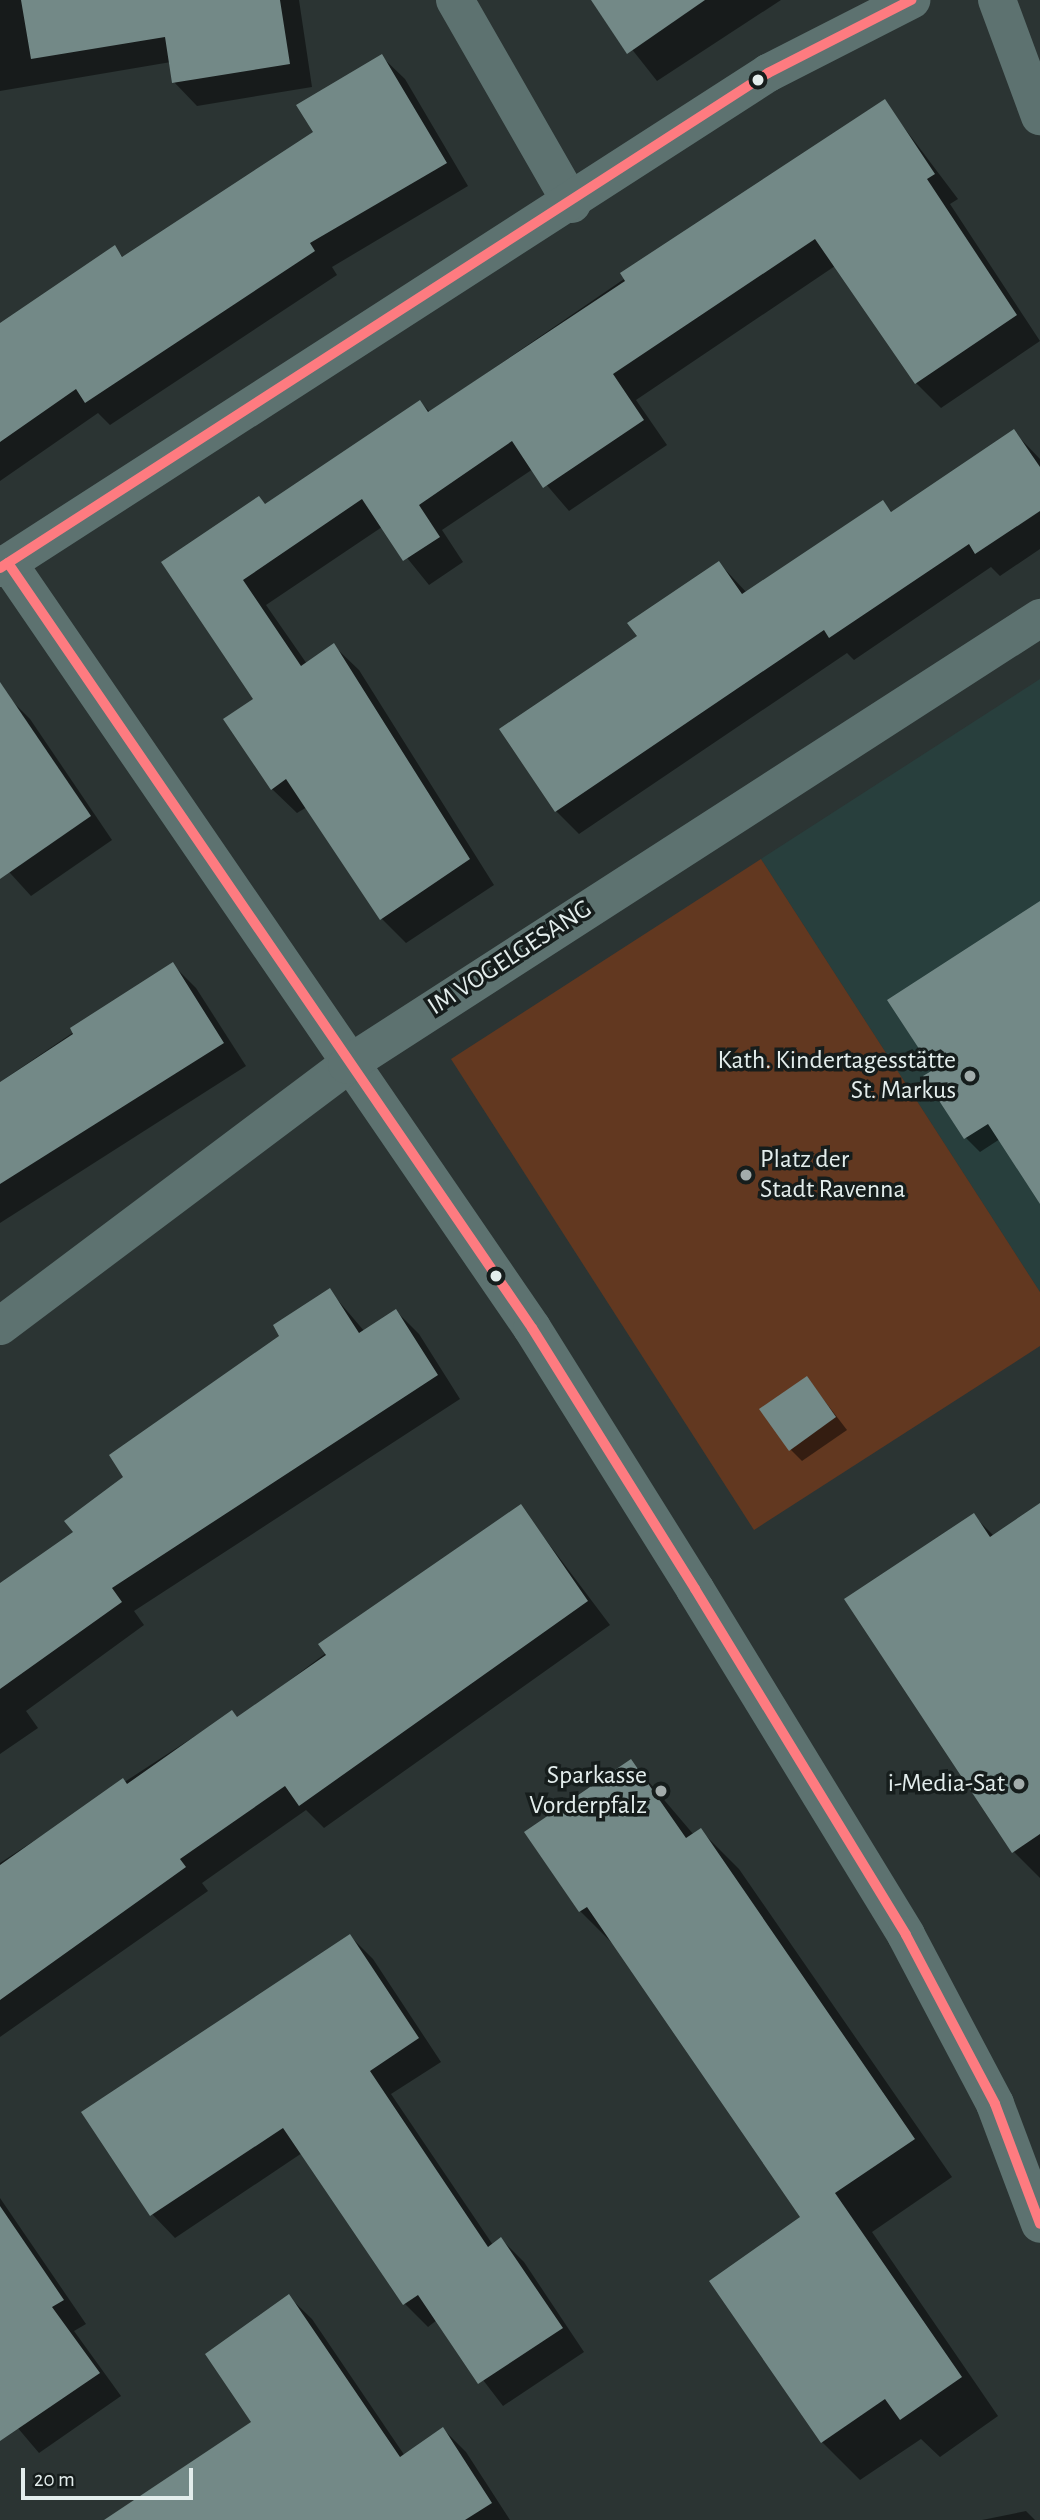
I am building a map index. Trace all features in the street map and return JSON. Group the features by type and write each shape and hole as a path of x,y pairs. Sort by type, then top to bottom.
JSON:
{"street":[{"path":"455,0 572,204"},
{"path":"911,0 768,73 572,204 4,566 347,1065 532,1328 906,1935 995,2104 1040,2224"},
{"path":"997,0 1040,117"},
{"name":"IM VOGELGESANG","path":"0,1326 347,1065 1040,618"}],"shaded area":[{"name":"Kath. Kindertagesstätte St. Markus","path":"1040,679 1040,1292 761,859"},
{"name":"Platz der Stadt Ravenna","path":"761,859 1040,1292 1040,1346 754,1530 451,1059"}],"building":[{"path":"21,0 280,0 290,64 172,83 165,37 31,59"},
{"path":"591,0 705,0 627,54"},
{"path":"382,54 447,163 310,243 315,251 85,403 76,389 0,442 0,323 115,245 122,257 313,132 296,105"},
{"path":"885,99 935,174 927,179 1017,315 915,384 815,239 613,374 644,420 543,488 512,441 419,505 440,537 403,561 362,499 243,580 301,666 334,643 470,859 380,920 286,779 271,790 223,719 253,699 161,562 259,496 265,504 420,400 428,412 625,281 620,273"},
{"path":"1014,429 1040,467 1040,511 975,554 969,544 829,638 824,630 555,812 499,729 637,636 627,623 719,561 742,594 883,500 891,512"},
{"path":"0,682 91,816 0,879"},
{"path":"1040,901 1040,1204 988,1124 964,1139 923,1076 933,1070 887,1000"},
{"path":"173,962 224,1043 0,1184 0,1082 73,1034 70,1028"},
{"path":"330,1288 359,1333 396,1309 438,1375 112,1588 122,1602 0,1689 0,1583 73,1532 64,1521 123,1477 109,1455 279,1336 273,1325"},
{"path":"807,1376 836,1417 789,1451 759,1409"},
{"path":"1040,1503 1040,1834 1012,1853 844,1599 974,1513 990,1537"},
{"path":"521,1504 588,1601 299,1806 285,1786 180,1859 186,1867 0,2000 0,1865 123,1778 127,1784 232,1710 237,1717 326,1655 318,1644"},
{"path":"631,1759 686,1838 701,1828 915,2139 835,2193 962,2377 900,2420 885,2399 821,2443 709,2281 800,2217 587,1907 579,1912 524,1832"},
{"path":"350,1934 419,2038 370,2071 488,2247 501,2237 563,2328 478,2384 418,2295 403,2305 283,2128 150,2216 81,2112"},
{"path":"0,2206 64,2300 52,2307 100,2373 0,2441"},
{"path":"289,2294 400,2457 443,2427 492,2503 465,2520 104,2520 251,2422 205,2354"}],"transit line":[{"path":"0,568 768,73 911,0"},
{"path":"8,563 532,1328 695,1589 906,1935 995,2104 1040,2224"}],"place":[{"name":"Kath. Kindertagesstätte St. Markus","path":"970,1076"},
{"name":"Platz der Stadt Ravenna","path":"746,1175"},
{"name":"i-Media-Sat","path":"1019,1784"},
{"name":"Sparkasse Vorderpfalz","path":"661,1791"}]}
